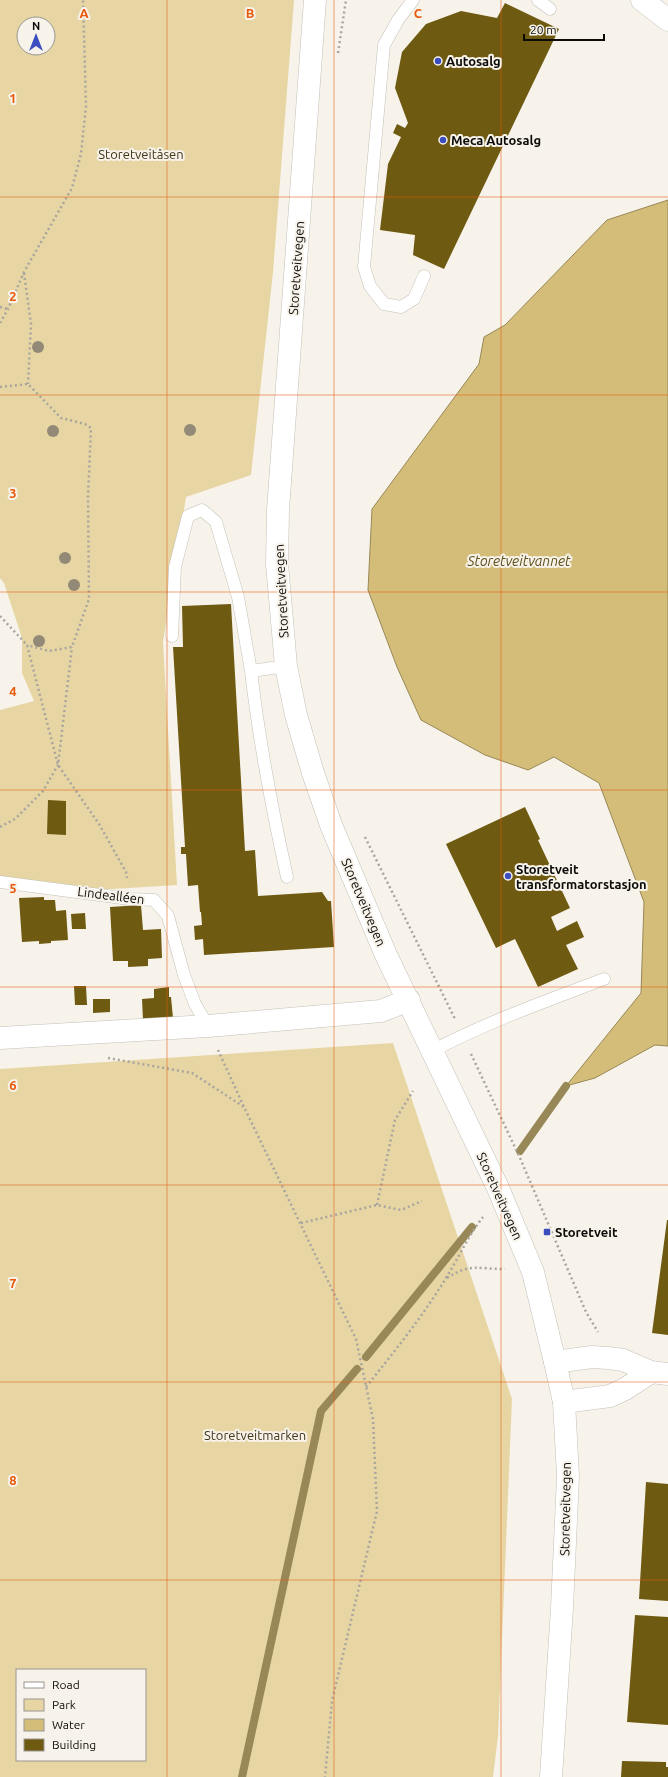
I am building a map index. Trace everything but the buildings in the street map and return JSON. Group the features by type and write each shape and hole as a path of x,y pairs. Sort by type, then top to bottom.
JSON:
{"main road":[{"name":"Storetveitvegen","path":"315,0 278,510 277,564 286,666 296,716 331,825 386,955 409,1000 498,1188 533,1272 555,1362 564,1402 568,1476 562,1608 551,1777"},
{"path":"642,0 668,20"},
{"path":"0,1038 208,1026 381,1011 409,1000"},
{"path":"555,1362 592,1357 608,1358 623,1360 660,1373"},
{"path":"564,1402 610,1396 660,1373"}],"lane":[{"path":"413,0 398,20 384,45 364,267 370,286 384,304 401,307 414,299 424,276"},
{"path":"538,0 550,9"},
{"path":"172,636 175,567 188,516 202,510 216,522 238,597 251,671 257,723 287,877"},
{"path":"251,671 286,666"},
{"name":"Lindealléen","path":"0,882 130,899 154,900 168,916 184,975 195,1004 208,1026"},
{"path":"432,1051 462,1035 604,979"}],"path":[{"path":"0,323 8,309 24,272 72,188 81,154 86,106 83,0"},
{"path":"337,61 346,0"},
{"path":"24,272 31,324 28,384"},
{"path":"0,307 8,309"},
{"path":"0,388 28,384 61,418 85,424 90,428 88,497 89,599 72,647 58,765 43,791 15,819 0,827"},
{"path":"0,616 28,645 58,765 99,824 126,872 127,884"},
{"path":"28,645 49,651 72,647"},
{"path":"365,836 520,1158 586,1312 601,1337"},
{"path":"208,1026 244,1107 356,1339 373,1419 377,1511 332,1701 325,1777"},
{"path":"105,1058 192,1073 244,1107"},
{"path":"377,1205 395,1120 413,1091"},
{"path":"301,1223 377,1205 401,1210 422,1201"},
{"path":"366,1387 412,1328 446,1278 469,1235 484,1215"},
{"path":"446,1278 459,1270 469,1267 505,1269"}],"green space":[{"name":"Storetveitåsen","path":"0,0 294,0 273,272 251,475 186,497 163,642 177,885 80,891 0,877 0,710 34,701 22,673 22,638 4,583 0,578"},
{"name":"Storetveitmarken","path":"393,1043 512,1399 498,1736 493,1777 0,1777 0,1069"}],"water":[{"name":"Storetveitvannet","path":"668,200 668,1046 655,1045 595,1078 566,1086 641,993 644,902 599,783 554,757 528,770 485,755 421,720 397,667 368,590 372,509 479,364 484,337 505,325 607,220"}],"waterway":[{"path":"520,1151 566,1086"},
{"path":"366,1357 472,1227"},
{"path":"242,1777 321,1411 357,1369"}],"place":[{"name":"Autosalg","path":"438,61"},
{"name":"Meca Autosalg","path":"443,140"},
{"name":"Storetveit transformatorstasjon","path":"508,876"},
{"name":"Storetveit","path":"547,1232"}]}
